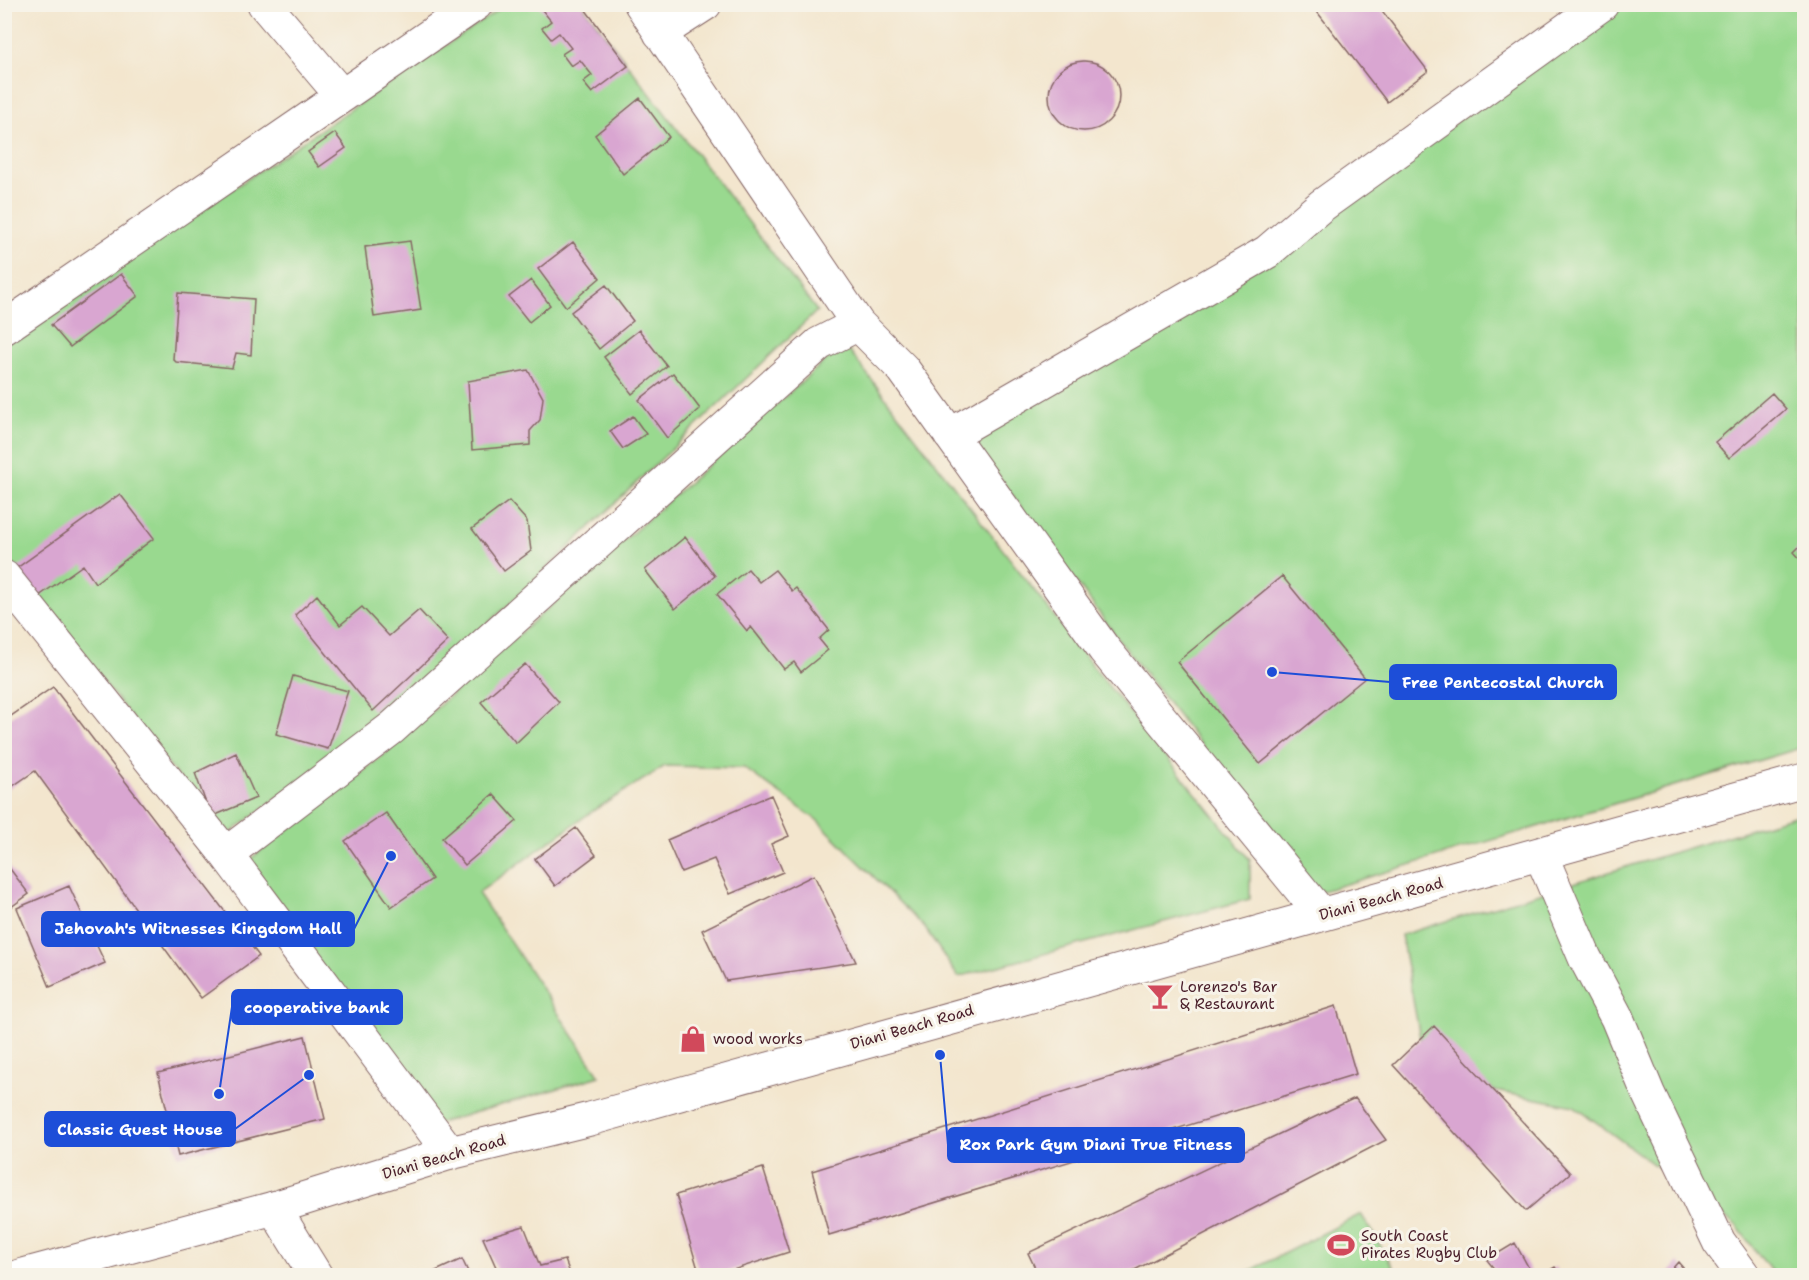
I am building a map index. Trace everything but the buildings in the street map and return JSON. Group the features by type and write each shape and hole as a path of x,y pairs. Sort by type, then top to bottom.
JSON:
{"street":[{"path":"264,4 342,96"},
{"path":"4,328 476,4"},
{"path":"641,4 858,324 903,369 1104,649 1322,914"},
{"path":"660,33 705,4"},
{"path":"950,435 1267,252 1321,206 1602,4"},
{"path":"226,854 392,728 819,344 858,324"},
{"path":"4,578 226,854 450,1153"},
{"name":"Diani Beach Road","path":"20,1275 274,1208 450,1153 602,1116 1804,780"},
{"path":"1541,855 1585,958 1617,1018 1648,1093 1719,1242 1744,1275"},
{"path":"274,1208 316,1275"}],"green space":[{"path":"506,5 582,5 817,311 505,608 382,719 225,837 5,556 5,342"},
{"path":"1616,5 1804,5 1804,747 1316,893 1119,640 970,438 1312,227"},
{"path":"844,344 1098,673 1250,860 1250,899 958,977 925,928 817,820 744,768 665,766 591,812 478,893 600,1076 429,1126 249,860 386,753"},
{"path":"1804,813 1804,1275 1774,1275 1736,1225 1574,1106 1495,1091 1446,1055 1421,1043 1401,935"},
{"name":"South Coast Pirates Rugby Club","path":"1361,1214 1398,1275 1242,1275"}],"place":[{"name":"Free Pentecostal Church","path":"1272,672"},
{"name":"Jehovah's Witnesses Kingdom Hall","path":"391,856"},
{"name":"Lorenzo's Bar & Restaurant","path":"1160,996"},
{"name":"wood works","path":"693,1039"},
{"name":"Rox Park Gym Diani True Fitness","path":"940,1055"},
{"name":"Classic Guest House","path":"309,1075"},
{"name":"cooperative bank","path":"219,1094"},
{"name":"South Coast Pirates Rugby Club","path":"1341,1245"}]}
